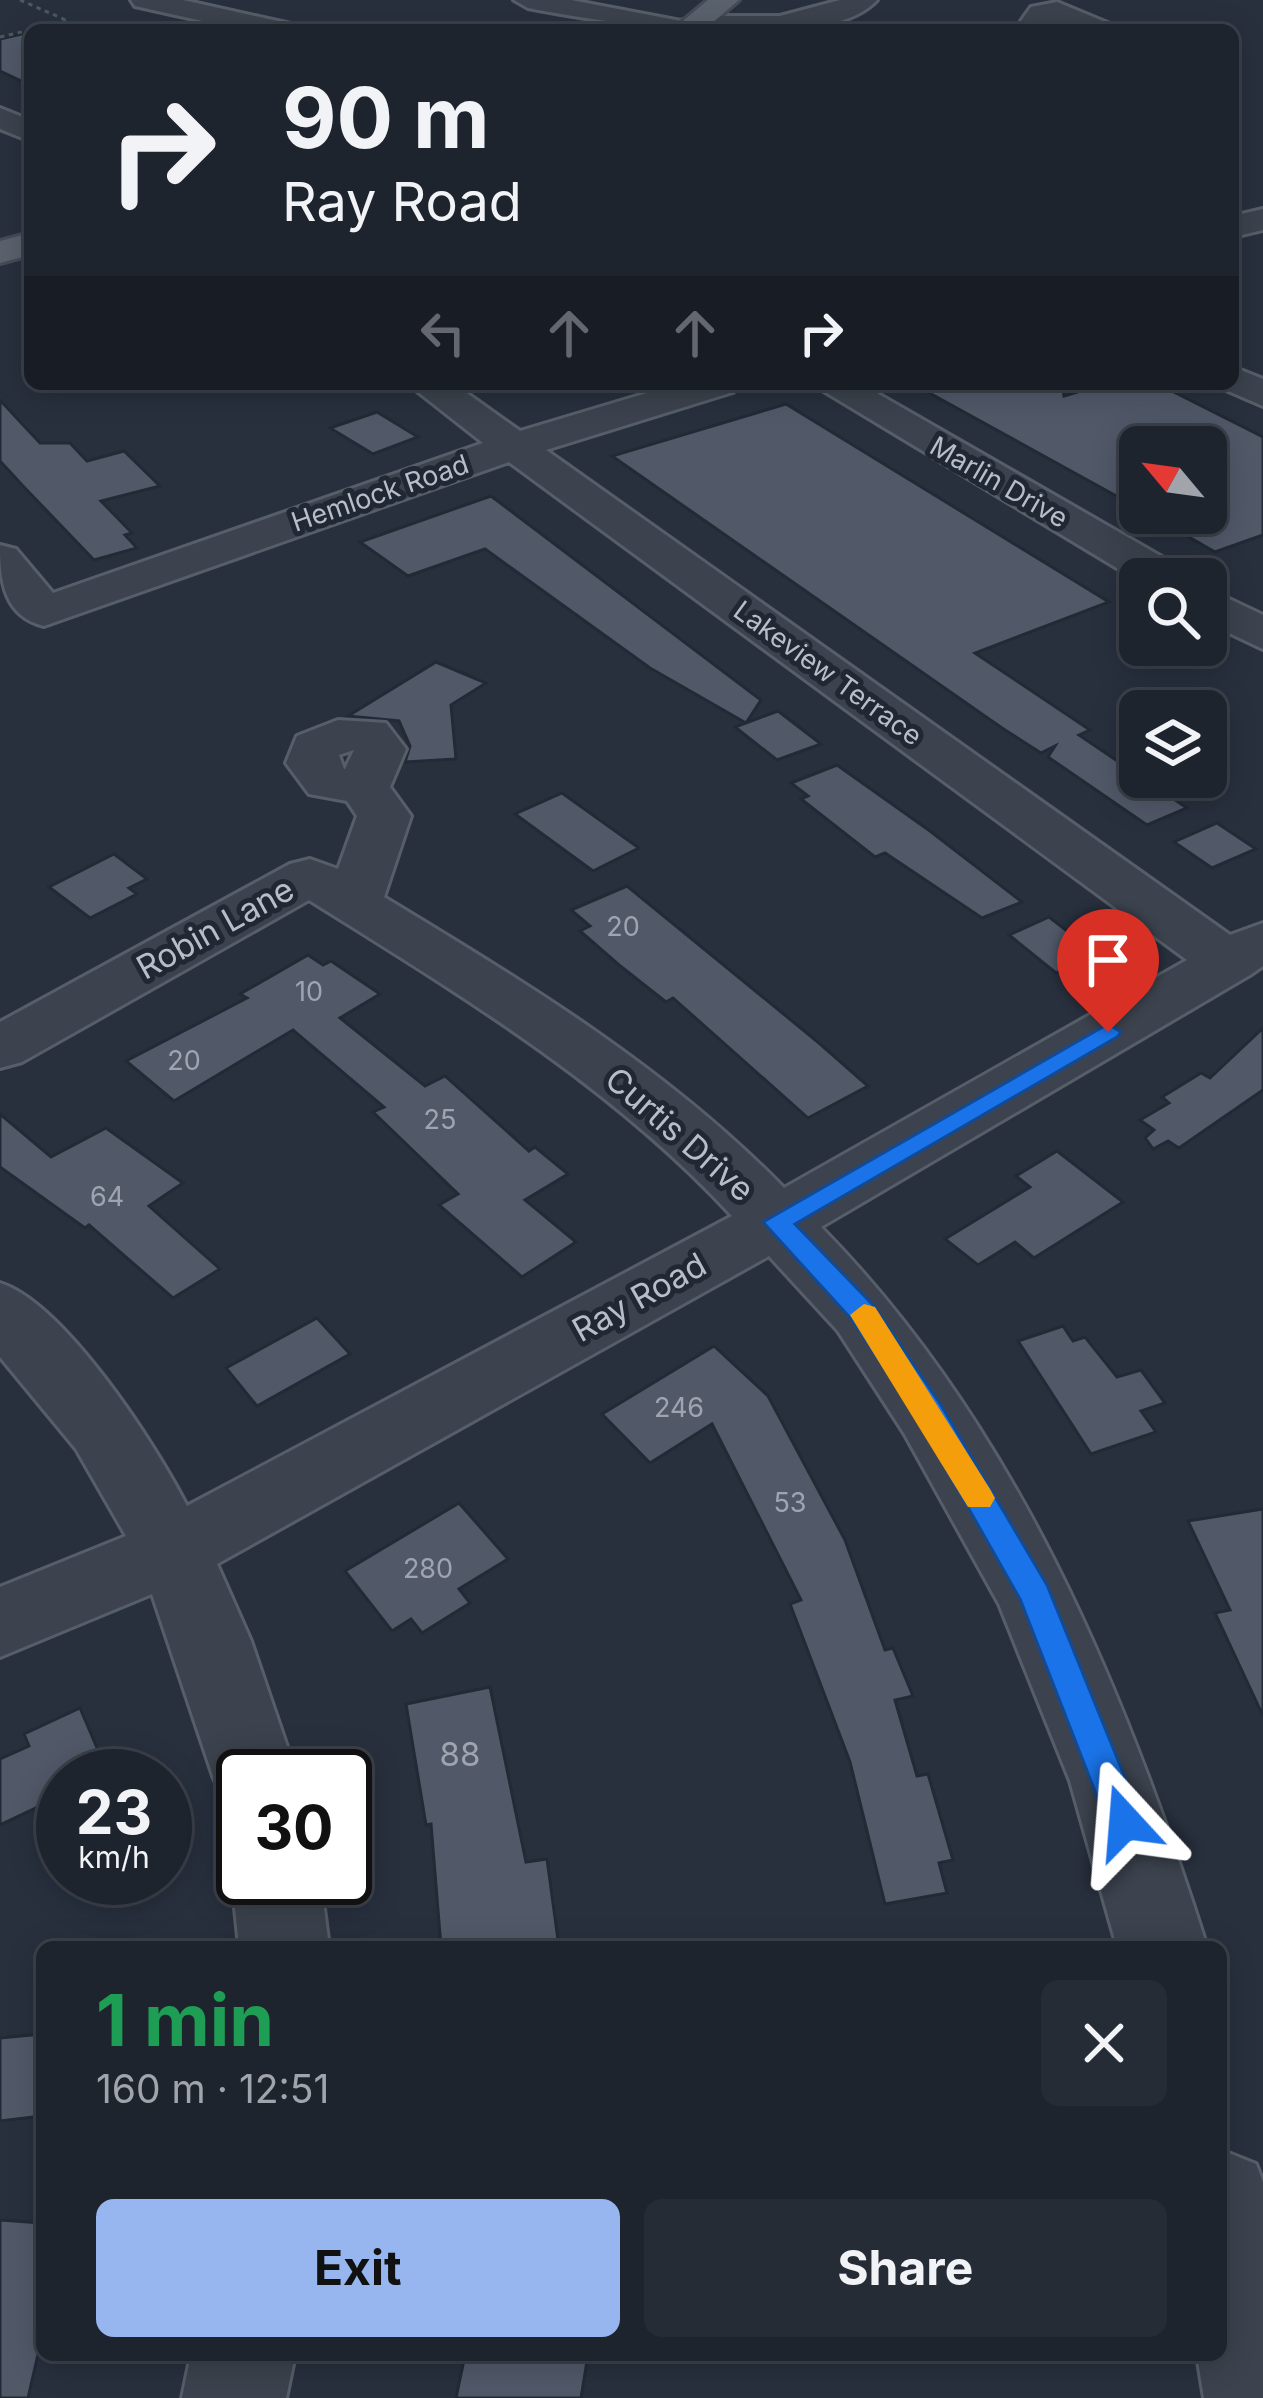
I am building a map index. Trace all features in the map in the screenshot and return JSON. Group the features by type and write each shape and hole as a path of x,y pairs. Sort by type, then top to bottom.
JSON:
{"main road":[{"path":"693,24 724,0"}],"street":[{"path":"145,0 242,24"},
{"path":"528,0 665,24"},
{"path":"764,24 845,9 863,0"},
{"name":"Lakeview Terrace","path":"436,390 1246,952"},
{"name":"Hemlock Road","path":"0,559 44,612 514,446 698,390"},
{"name":"Marlin Drive","path":"842,390 1131,558"},
{"path":"1227,614 1263,635"},
{"path":"354,902 384,816 364,787"},
{"name":"Robin Lane","path":"0,1048 310,876 428,947"},
{"name":"Curtis Drive","path":"428,947 637,1090 720,1162 863,1313 930,1413 1035,1594 1112,1781 1160,1941"},
{"name":"Ray Road","path":"0,1623 172,1551 777,1222 1246,952"},
{"path":"0,1309 102,1429 172,1551 228,1680 247,1749"},
{"path":"279,1905 283,1941"},
{"path":"1227,2233 1256,2398"},
{"path":"234,2398 242,2361"}],"path":[{"path":"20,0 68,21 55,24"}],"building":[{"path":"24,33 24,82 0,71 0,39"},
{"path":"924,390 1063,390 1064,396 1084,390 1170,390 1263,437 1263,535 1215,552 1184,534 1227,534 1227,426 1119,426 1119,497"},
{"path":"0,400 40,443 70,443 87,461 124,451 160,486 101,501 132,533 125,535 137,548 94,560 23,486 0,461"},
{"path":"786,404 1109,602 975,653 1090,730 1079,735 1119,762 1119,798 1172,798 1187,808 1147,825 1048,757 1055,746 1041,753 1002,728 612,456"},
{"path":"377,412 418,437 373,454 330,428"},
{"path":"491,496 761,700 746,723 650,668 485,549 408,576 360,542"},
{"path":"436,662 486,683 451,705 456,759 405,762 410,746 399,721 348,716"},
{"path":"778,711 821,744 777,760 735,727"},
{"path":"837,765 1022,902 982,918 885,853 875,857 801,799 808,796 791,783"},
{"path":"562,793 639,848 593,871 515,814"},
{"path":"1217,823 1256,849 1212,868 1174,842"},
{"path":"114,854 147,879 129,888 137,894 90,918 49,887"},
{"path":"627,886 868,1086 808,1118 673,998 666,1002 619,965 580,931 590,926 571,910"},
{"path":"1049,917 1097,954 1056,973 1009,935"},
{"path":"308,955 323,965 331,961 380,994 340,1018 425,1086 445,1076 529,1151 535,1147 568,1174 525,1200 576,1242 522,1277 439,1205 458,1194 373,1112 384,1107 293,1030 174,1101 126,1061 247,998 240,994"},
{"path":"1263,1028 1263,1090 1179,1148 1168,1141 1153,1149 1145,1138 1154,1130 1140,1120 1169,1103 1162,1097 1201,1073 1210,1078"},
{"path":"0,1114 51,1157 106,1128 183,1183 149,1206 220,1269 173,1298 89,1225 85,1228 0,1167"},
{"path":"1057,1151 1123,1202 1034,1258 1015,1242 978,1265 945,1239 1030,1187 1016,1176"},
{"path":"317,1318 350,1354 257,1406 226,1368"},
{"path":"1063,1326 1073,1341 1085,1337 1117,1377 1141,1370 1165,1403 1141,1411 1156,1432 1091,1454 1018,1341"},
{"path":"714,1346 768,1396 845,1540 885,1650 893,1648 913,1696 895,1700 917,1776 928,1774 953,1860 939,1863 947,1893 885,1904 850,1762 790,1604 801,1600 712,1424 650,1463 602,1414"},
{"path":"459,1503 508,1559 459,1589 470,1603 422,1633 411,1619 392,1631 345,1571"},
{"path":"1263,1509 1263,1716 1215,1613 1230,1610 1188,1521"},
{"path":"490,1687 526,1862 547,1859 558,1941 441,1941 431,1824 426,1825 406,1704"},
{"path":"80,1708 97,1749 36,1749 36,1808 0,1825 0,1759 29,1746 24,1734"},
{"path":"36,2035 36,2117 0,2121 0,2038"},
{"path":"0,2220 36,2223 36,2361 28,2398 0,2398"},
{"path":"464,2361 587,2361 581,2398 456,2398"}],"slow traffic":[{"path":"864,1315 930,1413 979,1498"}],"route":[{"path":"1108,1032 777,1222 863,1313 930,1413 1035,1594 1125,1822"}]}
